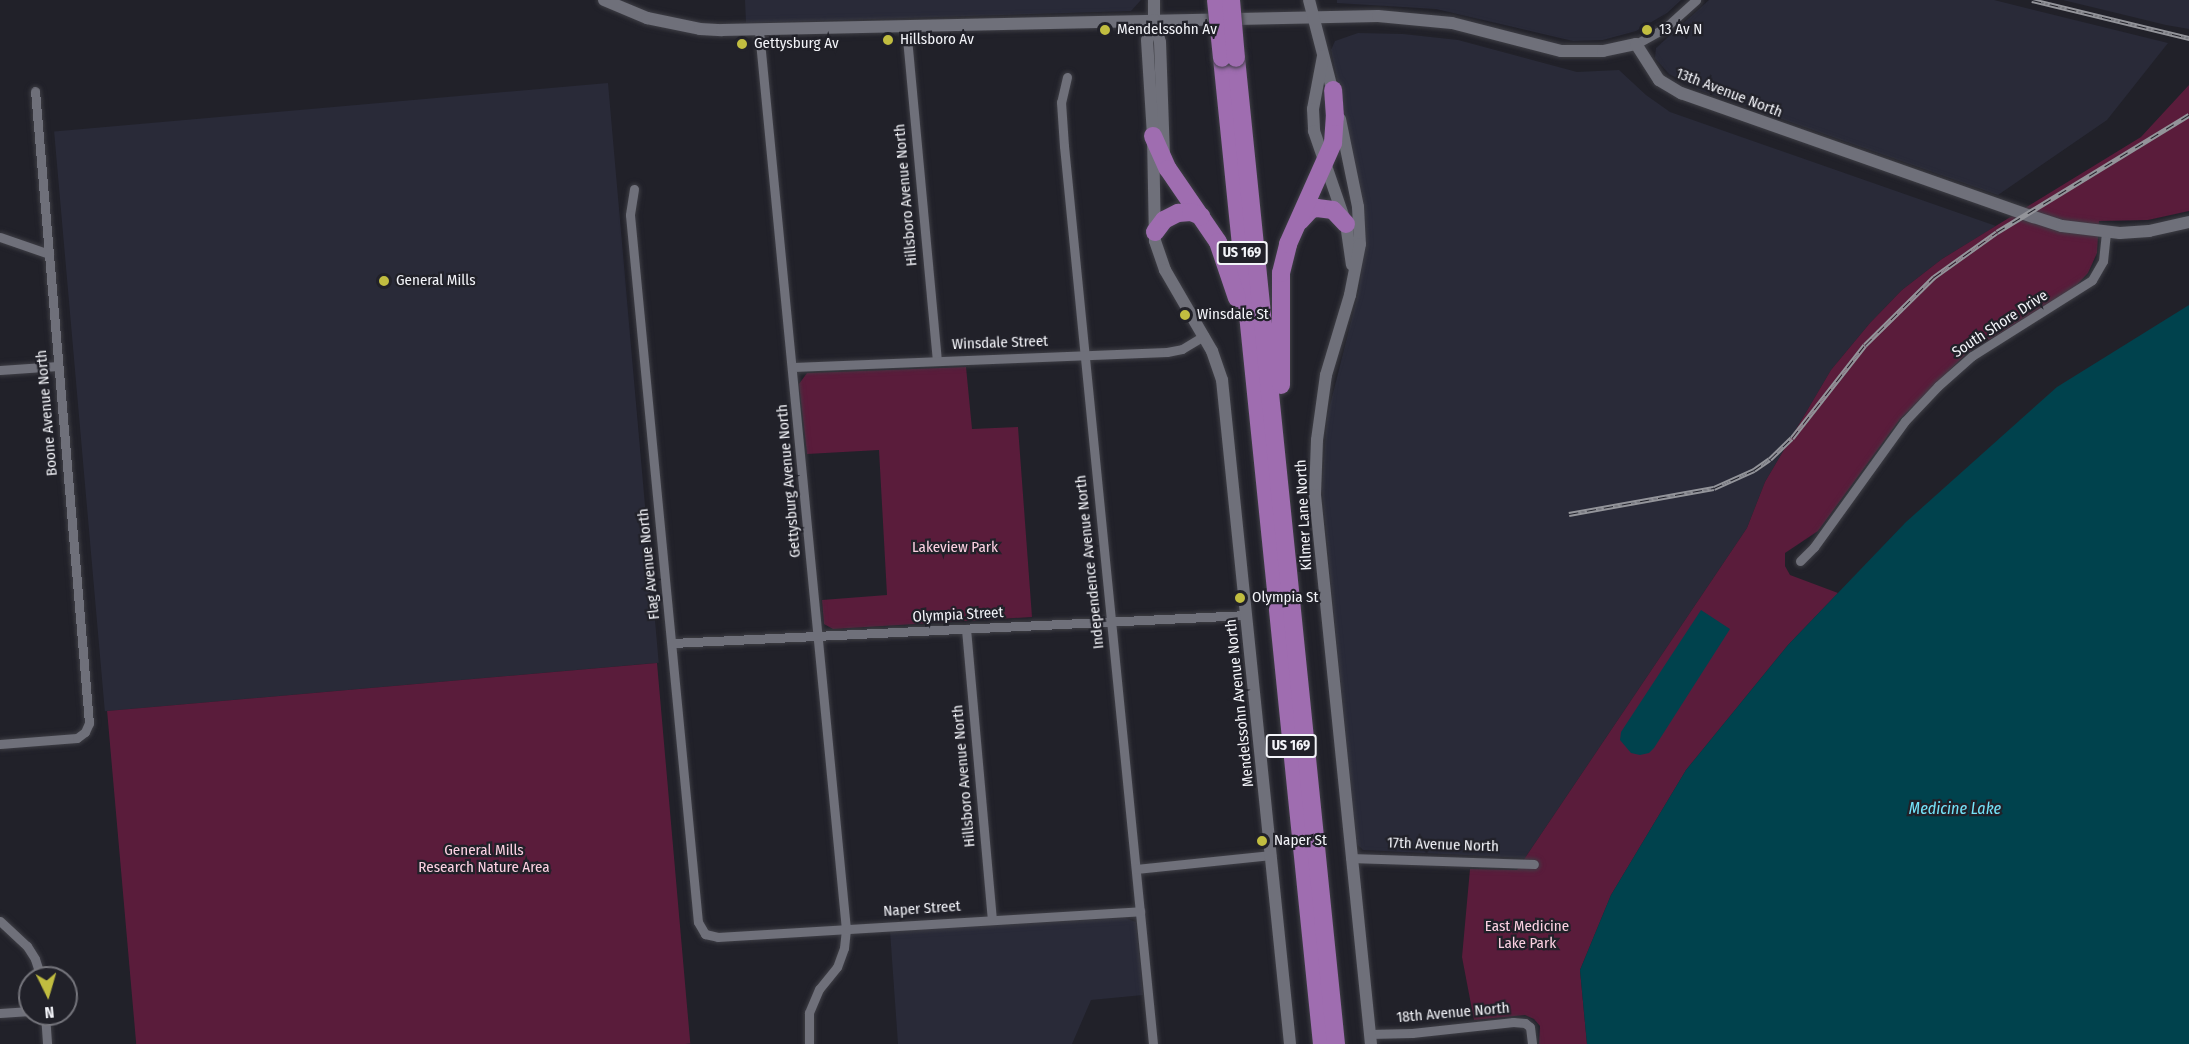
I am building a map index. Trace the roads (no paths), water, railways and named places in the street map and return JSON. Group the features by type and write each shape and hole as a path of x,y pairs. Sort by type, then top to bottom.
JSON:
{"highway":[{"name":"US 169","path":"1216,0 1229,58 1285,543 1336,1044"},
{"name":"US 169","path":"1231,0 1229,58 1261,447 1322,1044"},
{"path":"1285,543 1279,293 1284,261 1297,225 1325,164 1335,130 1333,90"},
{"path":"1153,136 1163,160 1218,242 1232,278 1261,447"},
{"path":"1297,225 1305,214 1317,208 1333,210 1346,224"},
{"path":"1155,232 1164,220 1178,213 1191,212 1201,216"}],"street":[{"path":"604,0 646,18 672,24 700,29 759,31 1378,16 1452,23 1551,48 1582,52 1636,44 1665,28 1696,0"},
{"name":"Mendelssohn Avenue North","path":"1154,0 1154,20 1160,42 1163,160 1155,232"},
{"name":"Kilmer Lane North","path":"1309,0 1333,90 1358,207 1360,244 1326,375 1314,479 1316,522 1370,1039"},
{"name":"Mendelssohn Avenue North","path":"1154,20 1147,40 1153,136 1155,232 1165,270 1204,336 1222,380 1290,1044"},
{"name":"Hillsboro Avenue North","path":"906,27 937,361"},
{"name":"Gettysburg Avenue North","path":"759,31 846,929 844,948 837,967 819,989 809,1012 809,1044"},
{"name":"13th Avenue North","path":"1636,44 1659,80 1681,93 2034,217 2062,226 2106,232"},
{"name":"Kilmer Lane North","path":"1323,54 1313,109 1314,131 1346,224 1353,275"},
{"name":"Independence Avenue North","path":"1067,77 1061,102 1064,146 1153,1044"},
{"name":"Boone Avenue North","path":"0,744 77,738 85,732 89,723 35,91"},
{"name":"Flag Avenue North","path":"634,189 630,215 698,922 705,934"},
{"path":"2106,232 2149,231 2189,222"},
{"name":"South Shore Drive","path":"1800,561 1814,547 1905,421 1938,386 1971,357 2092,280 2103,261 2106,232"},
{"path":"0,237 49,254"},
{"name":"Winsdale Street","path":"793,367 1167,352 1182,349 1204,336"},
{"path":"0,370 58,366"},
{"name":"Olympia Street","path":"672,643 1246,615"},
{"name":"Hillsboro Avenue North","path":"966,629 992,919"},
{"path":"1136,869 1271,855"},
{"name":"17th Avenue North","path":"1350,858 1534,864"},
{"name":"Naper Street","path":"705,934 718,937 1140,911"},
{"path":"0,921 16,934 35,959 37,966"},
{"path":"0,1013 18,1012"},
{"name":"18th Avenue North","path":"1370,1039 1513,1022 1525,1023 1530,1027 1532,1044"},
{"path":"46,1026 48,1044"}],"water":[{"name":"Medicine Lake","path":"2189,305 2189,1044 1587,1044 1580,970 1611,895 1686,770 1788,645 1906,522 2057,387"},
{"path":"1701,610 1730,629 1654,748 1649,753 1640,755 1631,753 1620,740 1621,732"}],"railway":[{"path":"2032,0 2189,38"},
{"path":"1569,514 1714,488 1754,470 1770,459 1792,438 1865,345 1934,277 1997,232 2189,115"}],"place":[{"name":"Mendelssohn Av","path":"1105,30"},
{"name":"13 Av N","path":"1647,30"},
{"name":"Hillsboro Av","path":"888,40"},
{"name":"Gettysburg Av","path":"742,44"},
{"name":"General Mills","path":"384,281"},
{"name":"Winsdale St","path":"1185,315"},
{"name":"Olympia St","path":"1240,598"},
{"name":"Naper St","path":"1262,841"}],"park label":[{"name":"Lakeview Park","path":"955,548"},
{"name":"General Mills Research Nature Area","path":"484,858"},
{"name":"East Medicine Lake Park","path":"1527,934"}]}
